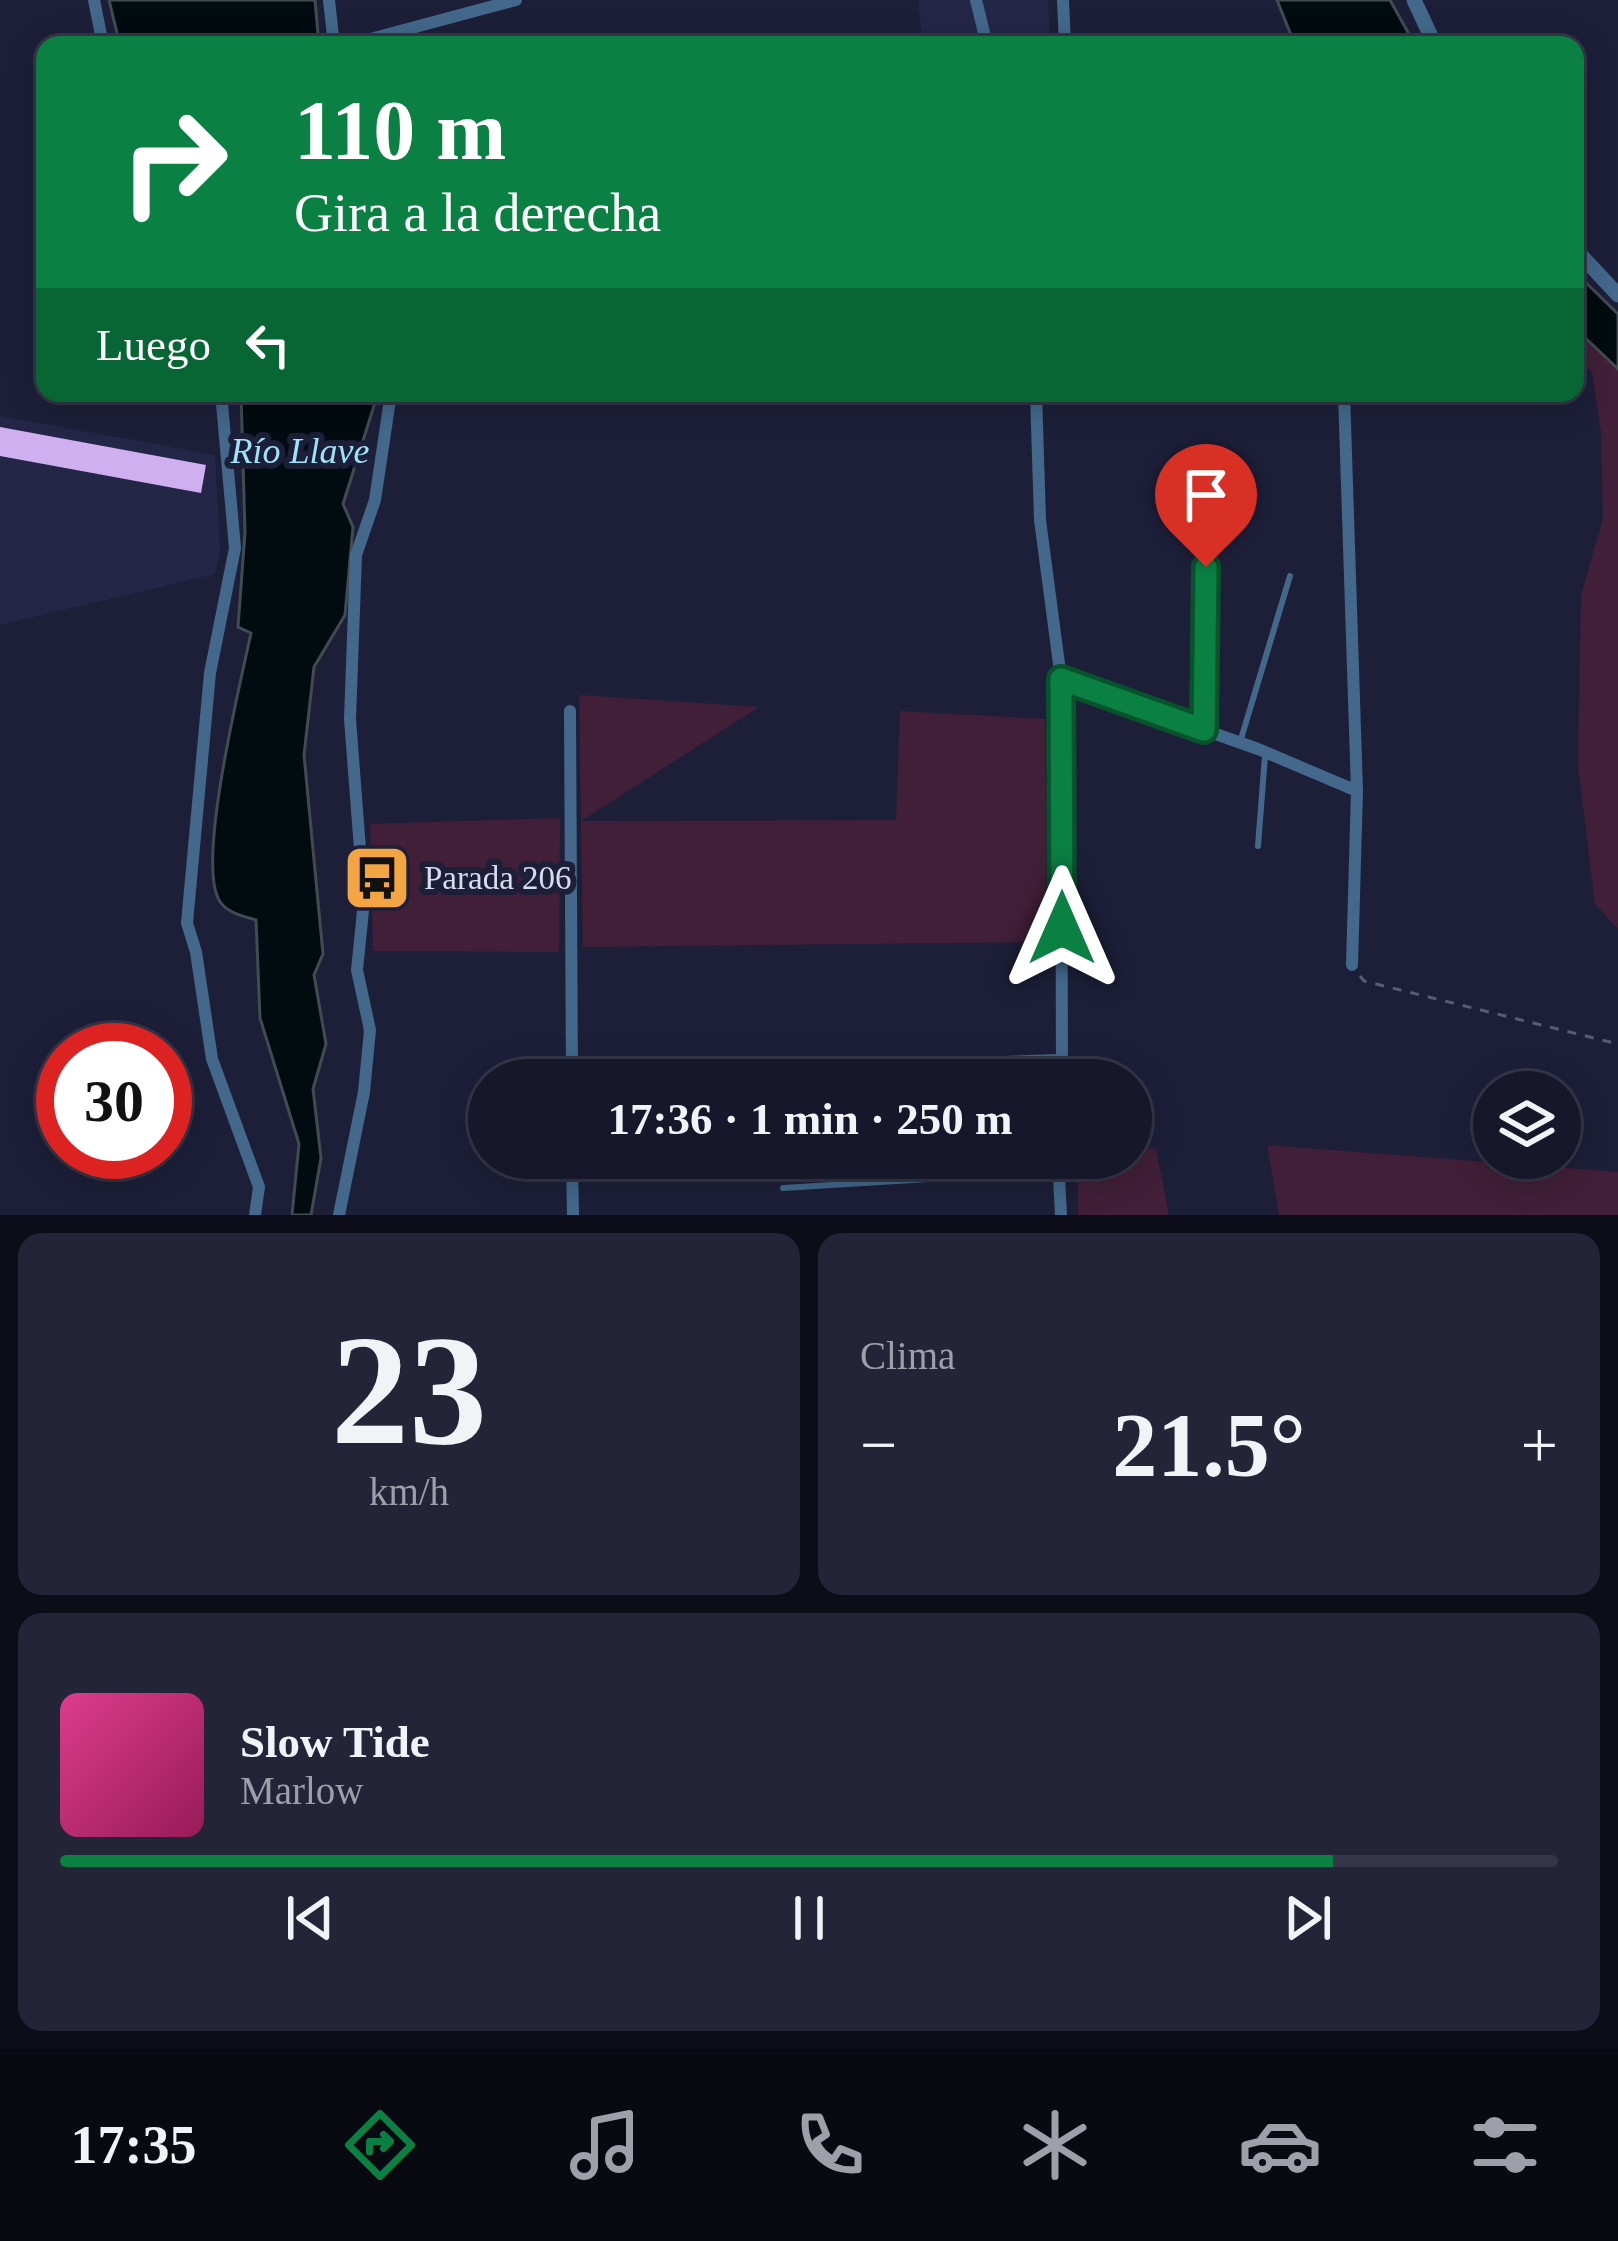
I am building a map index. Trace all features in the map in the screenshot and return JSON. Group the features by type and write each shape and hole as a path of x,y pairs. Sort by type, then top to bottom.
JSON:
{"street":[{"path":"94,0 102,36"},
{"path":"329,0 333,36"},
{"path":"382,36 516,0"},
{"path":"976,0 985,36"},
{"path":"1063,0 1065,36"},
{"path":"1414,0 1431,36"},
{"path":"1584,259 1618,295"},
{"path":"222,402 235,548 210,673 187,923 196,952 212,1059 259,1187 255,1215"},
{"path":"339,1215 364,1092 370,1030 357,970 364,901 350,719 356,555 375,500 390,402"},
{"path":"1036,402 1040,520 1061,679 1063,1057"},
{"path":"1344,402 1357,791 1352,965"},
{"path":"1061,679 1265,752 1357,791"},
{"path":"570,711 572,1059"},
{"path":"572,1179 573,1215"},
{"path":"1059,1179 1061,1215"}],"lane":[{"path":"1204,730 1206,567"},
{"path":"1240,743 1290,576"},
{"path":"1258,847 1265,752"},
{"path":"1003,1059 1063,1057"},
{"path":"783,1188 886,1179"}],"path":[{"path":"1352,965 1364,982 1618,1044"}],"shaded area":[{"path":"918,0 1048,0 1050,36 922,36"},
{"path":"1584,337 1618,369 1618,929 1595,904 1578,765 1581,595 1603,519 1601,432 1592,372 1584,365"},
{"path":"0,416 215,455 220,551 215,574 0,625"},
{"path":"579,695 759,707 581,821"},
{"path":"900,711 1045,719 1047,942 583,947 581,821 896,820"},
{"path":"560,818 559,952 373,951 370,824"},
{"path":"1267,1145 1473,1161 1473,1179 1581,1179 1581,1169 1618,1172 1618,1215 1279,1215"},
{"path":"1152,1149 1156,1149 1169,1215 1078,1215 1078,1179 1152,1179"}],"water":[{"path":"109,0 315,0 318,36 118,36"},
{"path":"1277,0 1390,0 1410,36 1291,36"},
{"path":"1584,281 1618,314 1618,369 1584,337"},
{"name":"Río Llave","path":"241,402 375,402 343,504 353,527 345,615 314,667 304,755 323,954 314,975 326,1044 313,1089 321,1158 311,1215 292,1215 299,1144 260,1018 256,920 225,907 213,877 223,769 251,633 238,627 245,532"}],"building":[{"path":"0,427 206,465 201,493 0,456"}],"place":[{"name":"Parada 206","path":"377,878"}],"route":[{"path":"1062,928 1061,679 1204,730 1206,567"}]}
